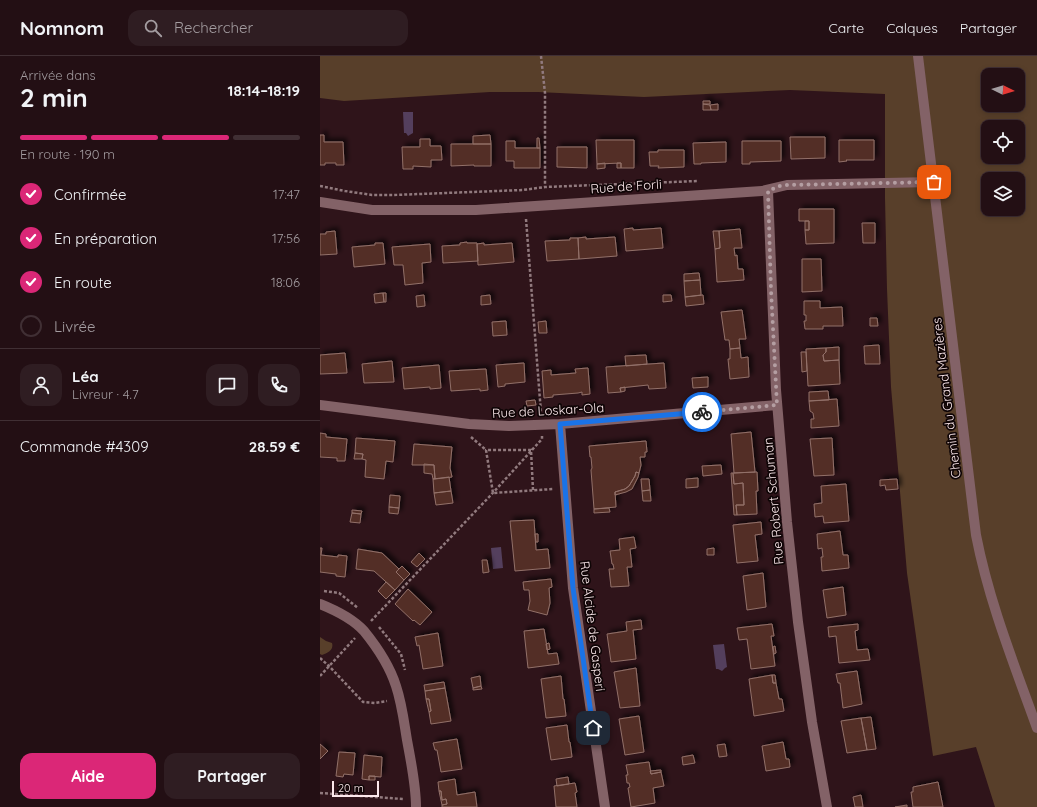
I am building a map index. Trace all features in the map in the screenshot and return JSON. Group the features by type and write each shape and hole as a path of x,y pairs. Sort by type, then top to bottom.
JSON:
{"street":[{"name":"Chemin du Grand Mazières","path":"918,56 980,557 991,598 1037,728"},
{"name":"Rue de Forli","path":"320,202 372,210 476,210 768,191 779,186 787,185 934,182"},
{"name":"Rue Robert Schuman","path":"768,191 771,298 777,405 787,522 798,622 812,722 827,807"},
{"name":"Rue de Loskar-Ola","path":"320,405 490,426 509,426 560,424 777,405"},
{"name":"Rue Alcide de Gasperi","path":"560,424 573,588 605,807"},
{"path":"320,604 335,610 363,630 388,667 396,686 399,699 414,783 416,804"}],"path":[{"path":"320,186 379,195 523,190 544,187 545,93 541,56"},
{"path":"320,676 542,439 523,190"},
{"path":"541,414 548,413"},
{"path":"493,493 486,450 531,450"},
{"path":"531,450 533,490"},
{"path":"493,493 556,488"},
{"path":"320,658 363,702 376,703 399,699"},
{"path":"320,793 416,804"}],"shaded area":[{"path":"320,56 1037,56 1037,807 995,807 976,747 933,756 907,573 891,387 885,198 885,94 790,90 644,97 538,92 490,92 344,101 320,98"},
{"path":"403,112 413,112 413,133 408,136 404,133"},
{"path":"501,547 503,568 493,569 491,548"},
{"path":"320,637 332,643 332,648 330,651 322,655 320,654"},
{"path":"724,644 727,667 722,671 716,669 713,645"}],"building":[{"path":"703,101 710,101 710,104 703,104"},
{"path":"703,104 710,105 711,110 703,110"},
{"path":"718,104 718,110 711,110 710,105"},
{"path":"320,135 324,135 324,142 343,142 344,165 325,163 325,165 320,165"},
{"path":"490,135 491,144 473,144 473,136"},
{"path":"790,137 825,137 825,158 791,159"},
{"path":"537,138 539,138 540,148 537,148"},
{"path":"420,139 430,139 430,146 441,146 442,160 431,160 431,167 413,166 413,169 403,169 402,147 420,147"},
{"path":"596,140 634,140 634,168 621,168 621,163 597,164"},
{"path":"839,140 874,140 874,160 846,160 847,161 839,162"},
{"path":"506,141 515,141 515,148 540,148 540,168 514,168 514,161 506,161"},
{"path":"742,141 781,141 781,161 750,162 750,164 742,164"},
{"path":"726,142 726,162 694,164 693,143"},
{"path":"451,144 491,144 491,166 451,166"},
{"path":"557,147 587,147 587,168 557,167"},
{"path":"658,150 684,150 684,167 658,168 659,166 650,166 649,152 658,152"},
{"path":"605,163 605,168 597,169 597,164"},
{"path":"617,163 621,163 621,168 617,168"},
{"path":"799,209 834,209 834,243 806,244 805,230 809,230 809,221 799,221"},
{"path":"805,221 809,221 809,230 805,230"},
{"path":"862,223 875,223 875,243 863,243"},
{"path":"633,228 633,230 661,228 663,248 626,251 624,229"},
{"path":"740,229 742,248 734,248 735,256 737,255 738,269 743,269 744,280 717,282 715,249 720,248 719,231"},
{"path":"335,231 337,254 320,255 320,234"},
{"path":"713,231 719,231 720,248 715,249"},
{"path":"586,237 586,239 615,237 617,256 579,259 578,238"},
{"path":"570,238 578,238 579,259 547,261 545,241 570,240"},
{"path":"375,243 383,243 385,264 354,267 352,247 375,245"},
{"path":"460,243 477,243 478,261 443,263 442,246 460,245"},
{"path":"484,243 484,245 512,243 514,262 478,265 477,244"},
{"path":"430,244 431,262 422,263 423,283 405,285 403,265 394,265 392,247"},
{"path":"802,259 821,259 822,291 802,292"},
{"path":"699,273 700,280 684,281 684,274"},
{"path":"700,280 701,295 685,297 684,281"},
{"path":"383,293 386,293 386,302 384,302"},
{"path":"383,293 384,302 375,303 374,294"},
{"path":"424,295 425,306 417,307 416,296"},
{"path":"490,295 491,304 481,305 481,296"},
{"path":"663,295 671,295 672,301 663,302"},
{"path":"703,295 704,304 686,306 685,297"},
{"path":"804,301 820,301 820,308 842,307 843,326 823,326 823,329 805,329 804,321 806,321 806,315 804,315"},
{"path":"742,310 746,339 739,339 740,348 730,349 729,340 725,340 721,312"},
{"path":"870,318 877,318 878,326 870,326"},
{"path":"506,321 507,335 493,336 492,322"},
{"path":"546,321 547,333 539,333 538,322"},
{"path":"879,345 880,364 865,364 864,346"},
{"path":"839,347 839,360 824,361 823,355 826,352 826,348"},
{"path":"740,348 741,358 748,357 749,377 730,379 728,359 730,359 730,349"},
{"path":"826,348 826,352 823,355 824,361 839,360 840,384 808,386 806,349"},
{"path":"801,352 806,352 807,371 802,372"},
{"path":"345,353 347,373 320,374 320,355"},
{"path":"646,355 647,364 626,366 625,356"},
{"path":"392,361 394,382 364,383 362,364"},
{"path":"524,363 525,382 505,384 505,386 498,387 496,365"},
{"path":"664,363 666,388 649,389 648,385 620,388 621,392 608,393 606,367"},
{"path":"439,365 441,388 430,389 430,387 404,389 402,368"},
{"path":"588,368 590,394 582,395 582,392 553,395 553,397 544,398 542,371 551,370 551,375 576,373 575,369"},
{"path":"486,369 488,390 480,391 480,389 451,391 449,371"},
{"path":"708,377 708,387 693,388 692,378"},
{"path":"625,387 625,391 621,392 620,388"},
{"path":"828,391 829,400 809,401 809,392"},
{"path":"837,399 839,426 811,428 811,419 814,419 813,413 810,411 809,401"},
{"path":"535,400 536,405 527,406 526,401"},
{"path":"751,432 755,472 734,473 731,434"},
{"path":"320,433 326,434 326,437 347,439 345,461 337,461 337,458 320,457"},
{"path":"356,438 395,441 393,462 386,461 384,479 365,477 366,460 362,459 363,454 355,453"},
{"path":"832,438 834,475 814,476 810,439"},
{"path":"646,441 647,452 645,452 645,457 640,457 641,465 639,473 636,472 629,486 615,492 616,507 594,509 592,468 589,446"},
{"path":"414,444 452,447 450,468 452,477 435,479 434,465 412,465"},
{"path":"355,453 363,454 362,459 354,459"},
{"path":"424,464 434,465 435,479 433,479 432,474 424,473"},
{"path":"721,465 722,474 703,476 702,466"},
{"path":"636,472 639,473 632,489 615,495 615,492 629,486"},
{"path":"757,472 757,514 737,515 736,505 744,505 743,483 734,484 733,473"},
{"path":"731,473 733,473 734,484 743,483 744,505 736,505 737,515 734,515"},
{"path":"449,477 451,491 434,493 433,479"},
{"path":"698,478 698,487 686,488 686,479"},
{"path":"641,479 649,479 650,490 642,491"},
{"path":"897,479 898,489 886,490 885,485 880,486 880,480"},
{"path":"846,484 849,521 824,523 823,516 815,517 814,504 822,503 821,486"},
{"path":"650,490 651,501 643,501 642,491"},
{"path":"451,491 453,503 436,505 434,493"},
{"path":"390,495 400,496 399,508 389,507"},
{"path":"389,507 399,508 398,514 389,513"},
{"path":"609,508 610,512 594,513 594,509"},
{"path":"352,510 362,511 361,514 352,513"},
{"path":"352,513 361,514 360,523 350,522"},
{"path":"534,520 536,550 548,549 550,568 515,571 510,521"},
{"path":"761,522 762,534 755,535 758,561 737,563 733,525"},
{"path":"840,531 843,555 848,555 849,568 822,571 822,548 818,549 817,534"},
{"path":"535,534 538,534 538,542 536,542"},
{"path":"634,537 636,548 630,549 632,567 627,567 629,586 611,587 609,569 614,569 610,551 620,550 619,539"},
{"path":"320,548 322,548 321,555 338,557 338,555 347,556 345,577 320,572"},
{"path":"714,548 714,555 707,555 707,549"},
{"path":"358,549 382,553 399,569 396,572 404,580 395,590 374,571 356,569"},
{"path":"419,553 425,559 417,567 411,562"},
{"path":"482,560 487,560 489,572 483,573"},
{"path":"402,566 410,574 404,580 396,572"},
{"path":"763,573 766,607 747,610 743,576"},
{"path":"551,579 552,587 549,588 550,603 547,615 528,610 530,601 529,590 524,590 523,582"},
{"path":"386,582 395,590 386,599 378,591"},
{"path":"843,587 846,615 827,618 823,590"},
{"path":"408,589 432,612 420,625 414,620 413,621 395,604"},
{"path":"641,620 642,629 633,630 636,659 611,662 607,634 627,631 626,622"},
{"path":"772,624 774,636 771,636 775,666 751,669 747,639 739,640 737,628"},
{"path":"858,624 858,630 855,631 857,650 868,649 870,660 839,663 836,636 829,637 828,627"},
{"path":"544,629 548,654 557,653 559,664 528,668 524,631"},
{"path":"438,633 443,666 423,669 419,645 417,646 415,637"},
{"path":"549,643 550,649 547,650 546,644"},
{"path":"775,646 776,653 774,654 773,647"},
{"path":"636,668 640,706 620,708 614,672"},
{"path":"857,671 862,704 843,708 840,683 838,683 836,674"},
{"path":"772,675 773,683 776,683 779,699 782,699 784,711 754,716 749,679"},
{"path":"772,675 775,675 776,683 773,683"},
{"path":"480,676 481,686 473,688 471,678"},
{"path":"561,676 566,716 546,718 541,679"},
{"path":"444,682 445,688 425,691 424,685"},
{"path":"481,686 482,689 473,690 473,688"},
{"path":"445,688 451,721 431,724 429,699 426,699 425,691"},
{"path":"426,699 429,699 431,711 429,712"},
{"path":"639,716 644,752 625,755 619,719"},
{"path":"871,717 876,749 867,750 861,718"},
{"path":"861,718 867,750 847,753 841,721"},
{"path":"567,725 572,757 551,760 546,728"},
{"path":"457,739 462,769 441,772 437,750 435,750 433,743"},
{"path":"783,742 786,759 789,759 790,767 766,771 762,746"},
{"path":"320,744 328,751 320,759"},
{"path":"725,744 727,756 719,757 717,745"},
{"path":"339,752 355,753 353,775 344,774 343,777 336,776"},
{"path":"364,755 382,757 381,777 369,776 369,780 362,779"},
{"path":"693,755 695,763 683,765 682,757"},
{"path":"649,762 651,774 661,772 664,786 653,788 655,803 631,807 628,788 630,787 629,783 627,783 626,775 628,775 626,765"},
{"path":"661,770 661,772 651,774 650,771"},
{"path":"369,776 375,776 375,780 369,780"},
{"path":"568,777 569,784 557,786 556,779"},
{"path":"455,779 457,795 475,792 477,807 442,807 442,805 447,804 446,799 442,800 438,782"},
{"path":"938,782 943,807 913,807 911,792 913,792 913,787"},
{"path":"575,783 577,792 575,793 577,807 556,807 554,786"},
{"path":"439,791 441,791 442,800 446,799 447,804 442,805"},
{"path":"861,795 863,807 855,807 853,797"},
{"path":"907,805 907,807 895,807"}],"way so far":[{"path":"702,412 777,405 768,191 779,186 787,185 934,182"}],"route":[{"path":"593,728 573,588 560,424 702,412"}]}
